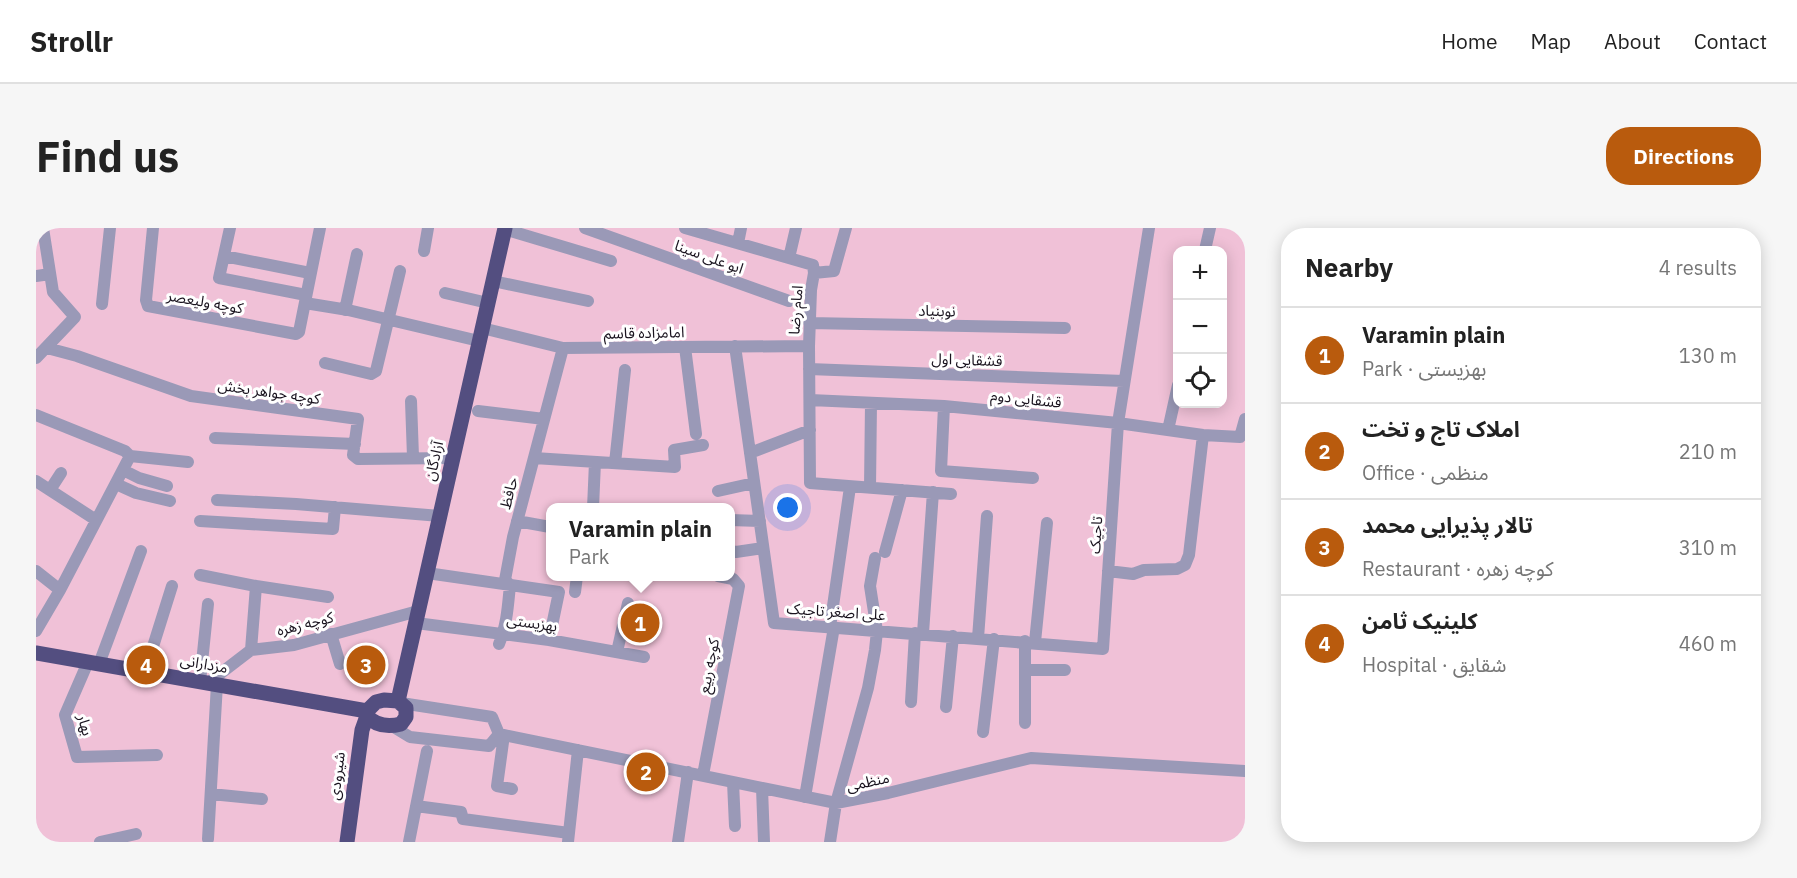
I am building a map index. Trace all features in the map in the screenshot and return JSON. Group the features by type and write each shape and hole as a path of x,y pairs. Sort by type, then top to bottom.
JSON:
{"main road":[{"name":"آزادگان","path":"399,702 505,228"},
{"name":"مزدارانی","path":"36,653 367,713"},
{"path":"384,700 399,702 406,708 405,721 401,724 392,726 378,724 367,713 376,702 384,700"},
{"name":"شیرودی","path":"347,842 362,730 367,713"}],"street":[{"path":"36,358 75,317 53,292 43,228"},
{"path":"102,304 110,228"},
{"name":"کوچه ولیعصر","path":"153,228 146,300 148,306 298,333 306,299"},
{"path":"230,228 224,256 310,273"},
{"path":"306,299 320,228"},
{"path":"424,251 428,228"},
{"path":"505,228 610,261"},
{"name":"ابو علی سینا","path":"585,228 789,301"},
{"name":"امام رضا","path":"685,228 813,265 809,323 810,483 850,487"},
{"path":"738,243 741,228"},
{"path":"789,258 796,228"},
{"path":"814,273 834,271 846,228"},
{"name":"تاجیک","path":"1103,649 1118,423 1149,228"},
{"path":"1206,246 1210,228"},
{"path":"345,310 357,254"},
{"name":"امامزاده قاسم","path":"224,256 219,278 389,320 563,348 809,346"},
{"path":"325,363 374,374 400,271"},
{"path":"36,276 51,274"},
{"path":"493,281 588,301"},
{"path":"445,293 488,303"},
{"name":"نوبنیاد","path":"809,323 1065,328"},
{"name":"علی اصغر تاجیک","path":"735,346 774,623 1103,649"},
{"path":"534,458 675,467 674,450 700,440 685,347"},
{"name":"کوچه جواهر بخش","path":"47,348 77,356 191,396 358,419 355,444"},
{"name":"حافظ","path":"501,639 510,585 505,580 517,521 563,348"},
{"name":"قشقایی اول","path":"809,369 1125,381"},
{"path":"615,463 625,370"},
{"name":"قشقایی دوم","path":"810,400 944,406 1118,423 1203,435 1240,437 1245,419"},
{"path":"411,401 412,457"},
{"path":"870,488 871,403"},
{"path":"944,406 941,471 1033,478"},
{"path":"1168,430 1173,408"},
{"path":"478,411 544,419"},
{"path":"36,415 125,451 130,456 188,462"},
{"path":"750,453 810,430"},
{"path":"1108,571 1133,574 1144,570 1162,571 1185,564 1189,555 1203,435"},
{"path":"215,438 355,444 353,455 358,459 453,458"},
{"path":"36,631 57,588 130,456"},
{"path":"593,503 595,462"},
{"path":"123,470 139,478 167,486"},
{"path":"50,490 61,473"},
{"path":"36,481 96,520"},
{"path":"718,491 754,483"},
{"path":"116,484 136,493 170,501"},
{"path":"805,796 832,627 850,487 951,494"},
{"path":"830,842 837,803 868,688 875,650 877,631 870,586 902,490"},
{"path":"911,702 933,492"},
{"path":"217,500 440,516"},
{"path":"200,521 333,529 335,507"},
{"path":"978,639 987,516"},
{"path":"735,520 760,521"},
{"path":"517,521 546,526"},
{"path":"1025,723 1025,670 1047,523"},
{"path":"735,552 763,548"},
{"path":"93,663 141,551"},
{"path":"36,571 57,588"},
{"path":"427,573 559,592 550,636"},
{"path":"200,575 328,597"},
{"path":"575,592 576,581"},
{"name":"کوچه ربیع","path":"703,776 739,586 735,581"},
{"path":"145,672 172,586"},
{"path":"208,683 251,650 256,586"},
{"path":"617,652 628,603"},
{"path":"208,604 211,794 208,839"},
{"name":"کوچه زهره","path":"251,650 294,645 331,634 417,617"},
{"name":"بهزیستی","path":"417,617 501,639 550,636 644,657"},
{"path":"331,634 340,664"},
{"path":"946,707 953,636"},
{"path":"983,732 994,639"},
{"name":"بهار","path":"93,663 65,715 77,757 157,755"},
{"path":"1025,670 1065,670"},
{"path":"399,702 492,717 502,734 497,786 512,789"},
{"path":"392,726 410,736 489,746 502,734"},
{"name":"منظمی","path":"502,734 837,803 1031,758 1245,771"},
{"path":"416,806 461,812 463,819 569,838 578,750"},
{"path":"409,842 427,751"},
{"path":"678,842 688,772"},
{"path":"733,782 735,826"},
{"path":"762,788 764,842"},
{"path":"211,794 262,799"},
{"path":"100,842 136,834"}],"shaded area":[{"path":"36,228 1245,228 1245,842 36,842"}],"place":[{"name":"Varamin plain","path":"640,623"},
{"name":"کلینیک ثامن","path":"146,665"},
{"name":"تالار پذیرایی محمد","path":"366,665"},
{"name":"املاک تاج و تخت","path":"646,772"}]}
